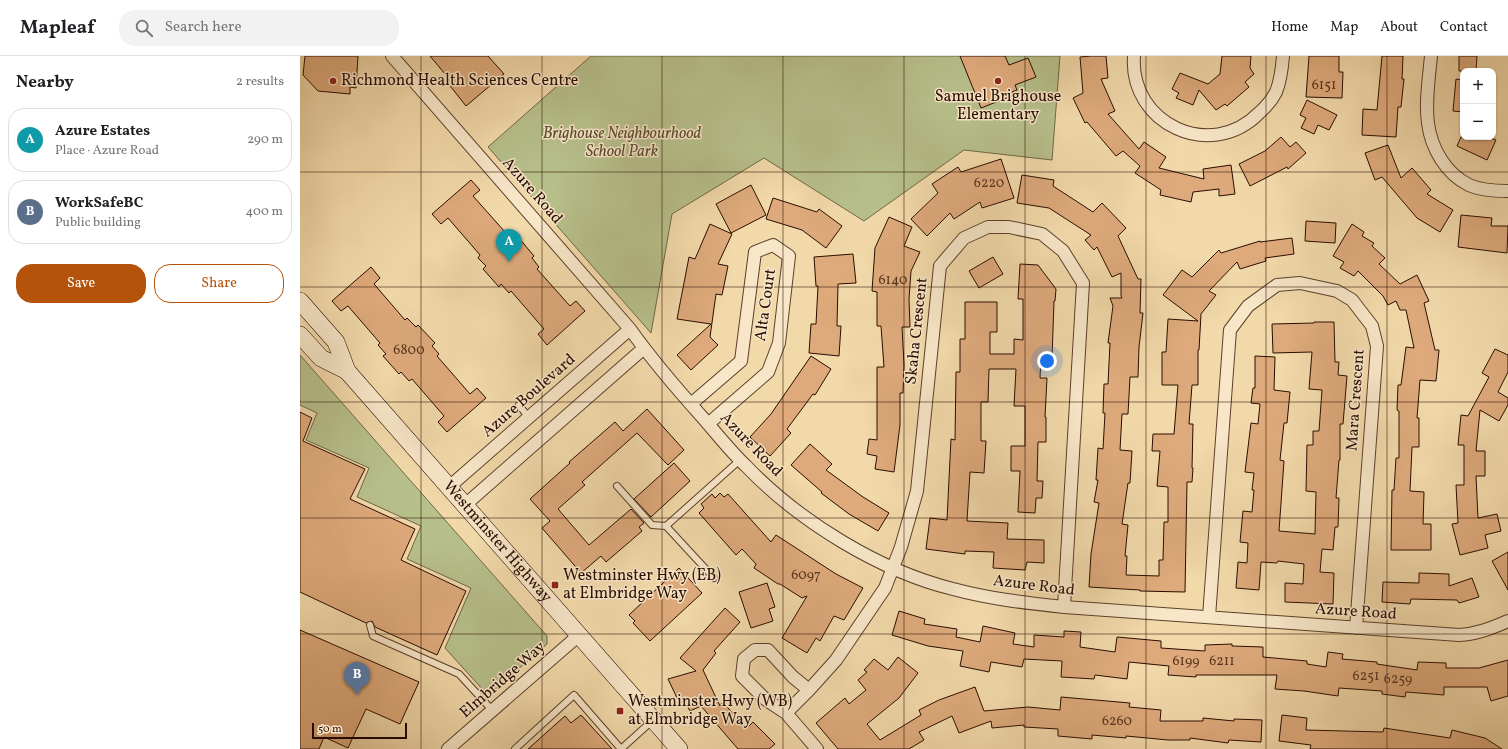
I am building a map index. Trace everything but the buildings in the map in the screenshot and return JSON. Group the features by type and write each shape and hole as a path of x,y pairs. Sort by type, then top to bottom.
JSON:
{"main road":[{"name":"Westminster Highway","path":"300,302 336,342 347,371 578,636 679,749"},
{"name":"Westminster Highway","path":"300,335 321,358 347,371"}],"street":[{"name":"Azure Road","path":"392,56 630,328 644,348 740,460 771,490 795,510 834,537 863,553 912,576 952,589 1002,600 1064,607 1466,635 1493,628 1508,622"},
{"path":"1134,56 1134,72 1139,90 1151,108 1158,116 1177,129 1190,134 1204,136 1218,136 1239,129 1248,124 1264,109 1276,92 1282,70 1283,56"},
{"path":"1431,56 1427,109 1428,123 1432,141 1439,156 1450,171 1470,185 1497,191 1508,191"},
{"name":"Skaha Crescent","path":"786,713 836,660 885,588 907,530 917,491 940,266 964,238 988,227 1009,227 1042,234 1063,252 1083,283 1064,607"},
{"name":"Alta Court","path":"691,404 740,361 755,252 773,245 789,256 779,343 768,372 708,424"},
{"name":"Mara Crescent","path":"1209,616 1230,330 1248,306 1277,285 1300,283 1337,292 1352,300 1372,326 1377,346 1356,628"},
{"name":"Azure Boulevard","path":"449,487 630,328"},
{"path":"465,505 644,348"},
{"name":"Elmbridge Way","path":"448,749 578,636"},
{"path":"809,690 793,677 768,650 755,650 744,659 742,676 765,699 786,713 817,749"}],"lane":[{"path":"519,406 529,418"},
{"path":"666,526 740,460"},
{"path":"618,486 652,525 666,526 714,578"},
{"path":"370,624 373,636 459,674 492,710"},
{"path":"515,749 574,695 621,749 654,720"}],"green space":[{"name":"Brighouse Neighbourhood School Park","path":"591,56 1060,56 1052,160 964,150 864,221 764,158 672,214 651,333 488,147"},
{"path":"300,355 547,636 547,644 491,693 483,690 445,648 471,588 407,559 421,526 357,497 369,468 306,440 317,413 300,405"}],"place":[{"name":"Richmond Health Sciences Centre","path":"333,81"},
{"name":"Samuel Brighouse Elementary","path":"998,81"},
{"name":"Azure Estates","path":"509,262"},
{"name":"Westminster Hwy (EB) at Elmbridge Way","path":"555,585"},
{"name":"WorkSafeBC","path":"357,695"},
{"name":"Westminster Hwy (WB) at Elmbridge Way","path":"620,711"}]}
